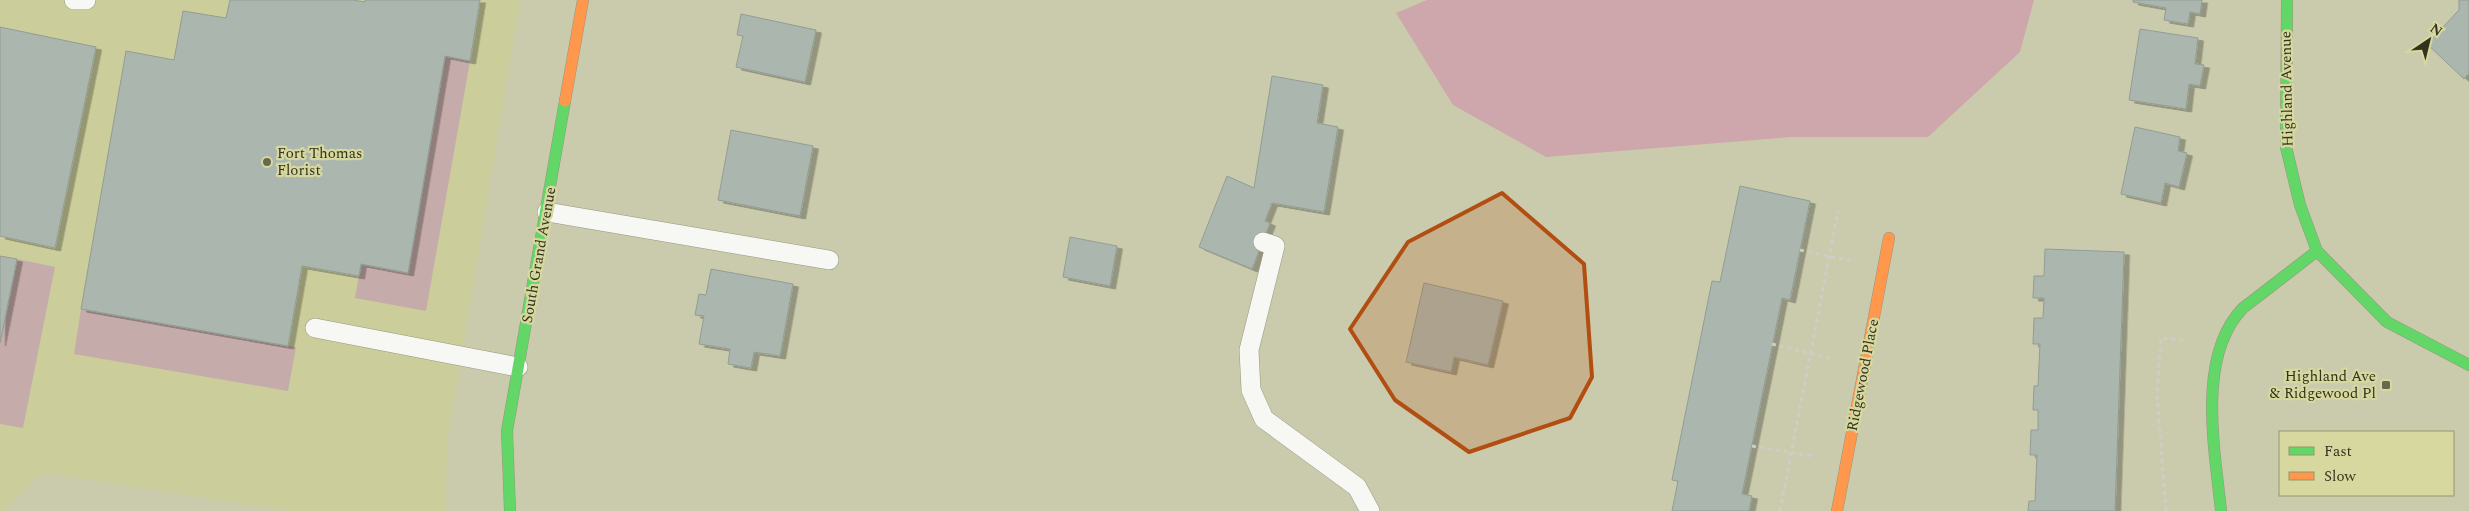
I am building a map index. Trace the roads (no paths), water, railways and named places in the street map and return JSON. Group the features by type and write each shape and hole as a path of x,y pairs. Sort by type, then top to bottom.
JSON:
{"street":[{"name":"South Grand Avenue","path":"510,511 508,431 583,0"},
{"name":"Highland Avenue","path":"2287,0 2286,147 2300,205 2317,251 2387,322 2469,366"},
{"name":"Ridgewood Place","path":"1837,511 1890,238"},
{"path":"2221,511 2213,400 2221,342 2233,318 2317,251"}],"lane":[{"path":"74,0 86,0"},
{"path":"547,212 830,260"},
{"path":"1263,242 1275,246 1249,350 1251,390 1264,419 1297,441 1356,487 1370,511"},
{"path":"315,328 518,367"}],"place":[{"name":"Fort Thomas Florist","path":"267,162"},
{"name":"Highland Ave & Ridgewood Pl","path":"2386,385"}]}
